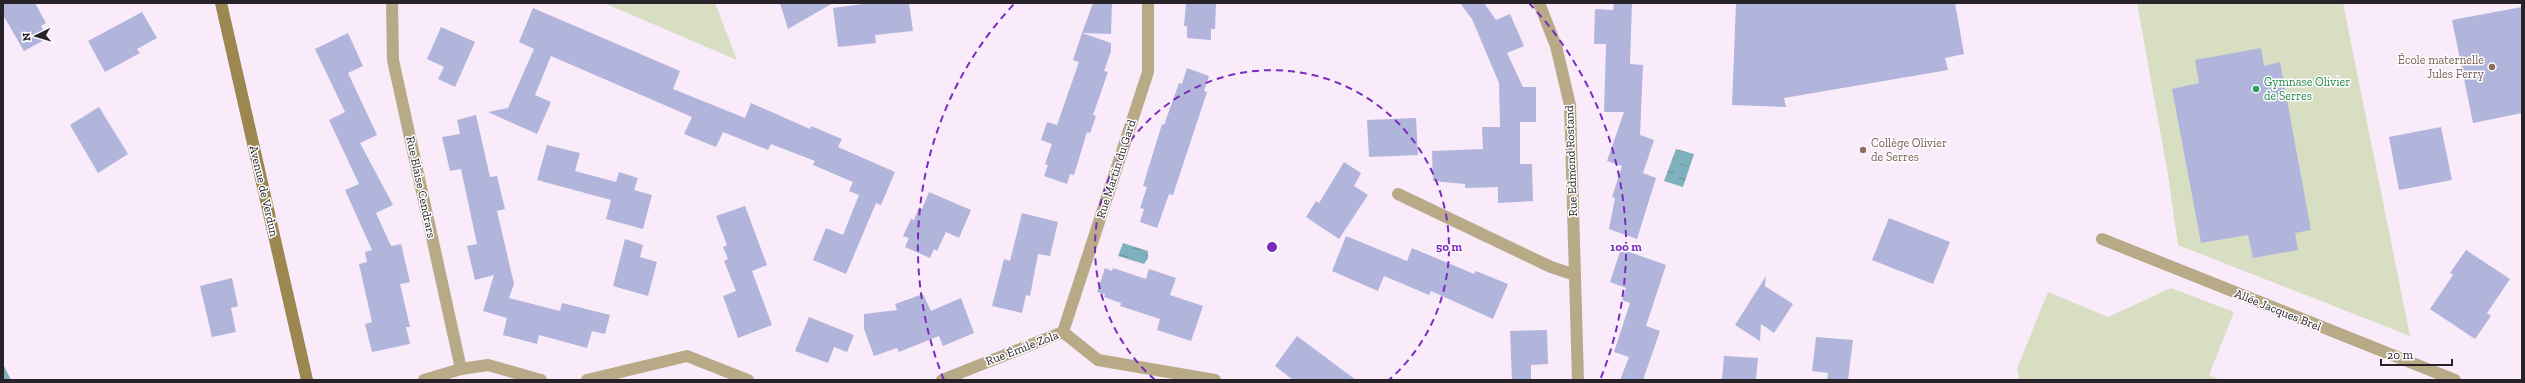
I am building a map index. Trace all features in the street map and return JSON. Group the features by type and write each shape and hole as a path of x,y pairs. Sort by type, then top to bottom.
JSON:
{"main road":[{"name":"Avenue de Verdun","path":"221,3 307,380"}],"street":[{"name":"Rue Blaise Cendrars","path":"392,3 393,60 461,369"},
{"name":"Rue Martin du Gard","path":"1063,332 1148,72 1148,3"},
{"name":"Rue Edmond Rostand","path":"1539,3 1556,46 1570,105 1578,380"},
{"path":"1398,194 1551,267 1575,275"},
{"name":"Allée Jacques Brel","path":"2102,239 2455,380"},
{"name":"Rue Émile Zola","path":"942,380 1063,332 1098,360 1215,380"},
{"path":"587,380 687,356 748,380"},
{"path":"424,380 461,369 488,365 541,380"}],"green space":[{"path":"604,3 715,3 737,60"},
{"name":"Gymnase Olivier de Serres","path":"2137,3 2343,3 2410,336 2178,245 2168,175"},
{"path":"2171,288 2234,312 2209,375 2220,380 2019,380 2017,369 2048,292 2108,317"}],"water":[{"path":"1676,149 1694,154 1683,187 1664,181"},
{"path":"1123,243 1148,251 1148,258 1144,264 1118,256"},
{"path":"3,364 11,380 3,380"}],"building":[{"path":"3,3 35,3 46,23 41,26 48,38 24,51 3,15"},
{"path":"780,3 833,3 788,29"},
{"path":"870,3 909,3 913,31 875,35 876,43 838,47 833,8"},
{"path":"1093,3 1112,3 1111,34 1082,33"},
{"path":"1186,3 1216,3 1215,29 1211,29 1211,40 1187,38 1187,26 1184,26"},
{"path":"1460,3 1484,3 1496,20 1510,14 1524,46 1507,53 1523,87 1536,87 1536,122 1520,122 1520,164 1532,164 1533,201 1498,203 1498,187 1465,188 1465,184 1433,181 1432,151 1483,149 1482,127 1500,127 1499,83 1472,19"},
{"path":"1614,3 1632,3 1630,64 1643,65 1640,135 1654,140 1643,173 1656,178 1637,239 1609,229 1615,198 1612,197 1622,166 1607,161 1624,112 1604,112 1606,44 1594,44 1595,9 1613,10"},
{"path":"1736,3 1955,3 1964,54 1945,58 1948,70 1784,98 1786,107 1732,105"},
{"name":"École maternelle Jules Ferry","path":"2522,7 2522,113 2473,123 2452,20"},
{"path":"533,8 680,71 673,89 745,118 751,103 810,129 811,126 842,139 838,147 895,172 881,205 876,203 846,274 813,260 826,228 843,235 859,195 849,191 853,182 813,165 815,161 771,144 768,150 723,132 716,147 684,134 692,117 551,56 535,95 551,102 537,134 488,112 508,108 534,49 519,42"},
{"path":"142,12 157,38 137,49 140,53 105,72 88,41"},
{"path":"441,27 475,42 455,87 438,79 444,67 427,59"},
{"path":"348,33 363,66 348,73 377,135 360,143 393,205 376,213 391,246 401,244 410,282 400,284 410,327 406,327 410,344 372,352 365,324 372,322 359,264 367,262 365,252 372,250 345,190 359,184 329,120 345,112 315,49"},
{"path":"1082,33 1111,43 1111,51 1104,71 1108,72 1093,115 1096,116 1090,133 1087,132 1074,175 1070,174 1067,184 1044,176 1048,165 1045,164 1052,144 1041,140 1047,122 1057,125 1079,62 1073,60"},
{"name":"Gymnase Olivier de Serres","path":"2261,48 2264,66 2280,62 2311,230 2295,233 2298,250 2253,258 2248,235 2201,243 2172,89 2199,83 2195,60"},
{"path":"1187,68 1209,76 1204,91 1207,92 1173,195 1169,194 1157,228 1140,222 1144,209 1140,208 1147,187 1143,186 1162,124 1164,125 1179,83 1182,84"},
{"path":"99,107 128,154 98,173 70,125"},
{"path":"476,115 490,177 497,176 505,209 497,211 514,284 509,298 560,311 562,303 610,315 605,334 592,331 587,348 539,335 537,344 503,335 507,318 483,311 494,275 475,280 467,246 477,244 461,169 450,171 442,137 460,134 457,120"},
{"path":"1416,118 1418,155 1369,157 1367,120"},
{"path":"2441,127 2452,180 2399,190 2389,137"},
{"path":"547,145 580,153 575,171 616,182 619,172 638,178 634,190 652,195 643,229 606,219 611,200 537,180"},
{"path":"1344,162 1361,173 1354,186 1368,195 1339,239 1306,217 1316,201 1319,203"},
{"path":"929,192 971,210 959,238 946,232 937,251 934,249 930,258 905,247 909,238 903,236 911,219 914,220 919,207 922,209"},
{"path":"745,206 767,265 752,271 772,325 738,338 723,296 736,291 724,261 728,259 723,247 727,245 716,216"},
{"path":"1022,213 1058,222 1050,256 1038,254 1030,296 1026,295 1022,313 992,306 1004,259 1010,261"},
{"path":"1889,218 1950,242 1933,284 1872,260"},
{"path":"1346,236 1407,261 1412,248 1474,274 1476,271 1508,284 1493,319 1431,291 1429,295 1384,276 1378,291 1332,271"},
{"path":"625,239 643,245 640,257 657,262 648,296 613,286"},
{"path":"1621,249 1666,265 1646,326 1660,331 1643,380 1620,380 1629,357 1614,352 1630,303 1622,300 1626,288 1610,282"},
{"path":"2466,250 2510,279 2487,313 2491,316 2475,339 2430,309 2453,275 2450,273"},
{"path":"1105,268 1112,271 1113,268 1146,279 1149,269 1176,278 1170,295 1203,306 1191,341 1157,330 1160,319 1120,306 1121,303 1104,297 1105,294 1097,292"},
{"path":"1766,276 1765,286 1793,304 1774,333 1761,324 1760,341 1735,325"},
{"path":"232,278 238,306 231,308 236,332 212,337 200,286"},
{"path":"923,294 931,311 961,298 974,333 943,346 939,336 899,352 897,348 874,356 864,329 864,314 897,310 895,304"},
{"path":"809,317 854,335 847,352 834,347 828,363 795,351"},
{"path":"1547,330 1548,364 1531,365 1531,380 1512,380 1510,331"},
{"path":"1297,336 1356,380 1293,380 1275,366"},
{"path":"1816,337 1853,340 1848,380 1827,380 1828,373 1812,371"},
{"path":"1724,356 1758,358 1756,380 1722,380"}],"place":[{"name":"École maternelle Jules Ferry","path":"2492,67"},
{"name":"Gymnase Olivier de Serres","path":"2256,89"},
{"name":"Collège Olivier de Serres","path":"1863,150"}]}
